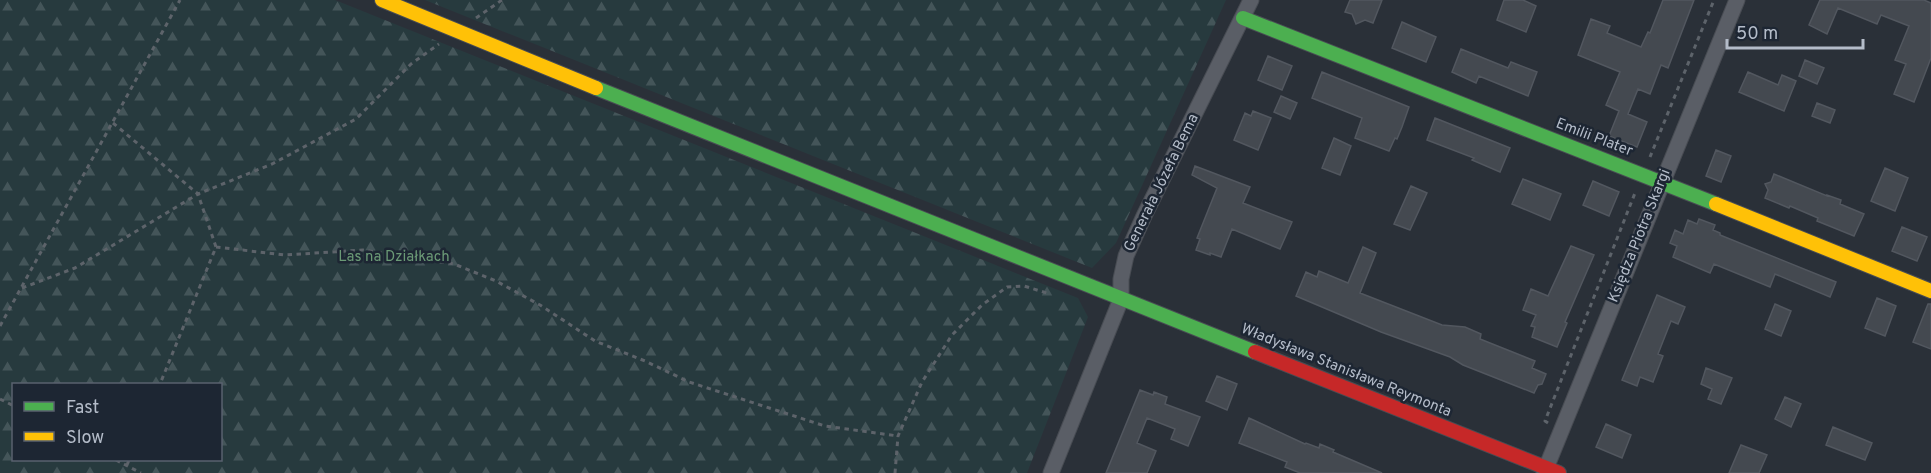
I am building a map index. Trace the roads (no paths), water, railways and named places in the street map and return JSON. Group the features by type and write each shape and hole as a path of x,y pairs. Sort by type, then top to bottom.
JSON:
{"main road":[{"name":"Władysława Stanisława Reymonta","path":"382,0 1550,471"},
{"name":"Emilii Plater","path":"1243,18 1931,291"}],"street":[{"name":"Generała Józefa Bema","path":"1052,473 1121,299 1121,279 1126,256 1251,0"},
{"name":"Księdza Piotra Skargi","path":"1550,471 1662,183 1737,0"}],"park label":[{"name":"Las na Działkach","path":"394,257"}]}
